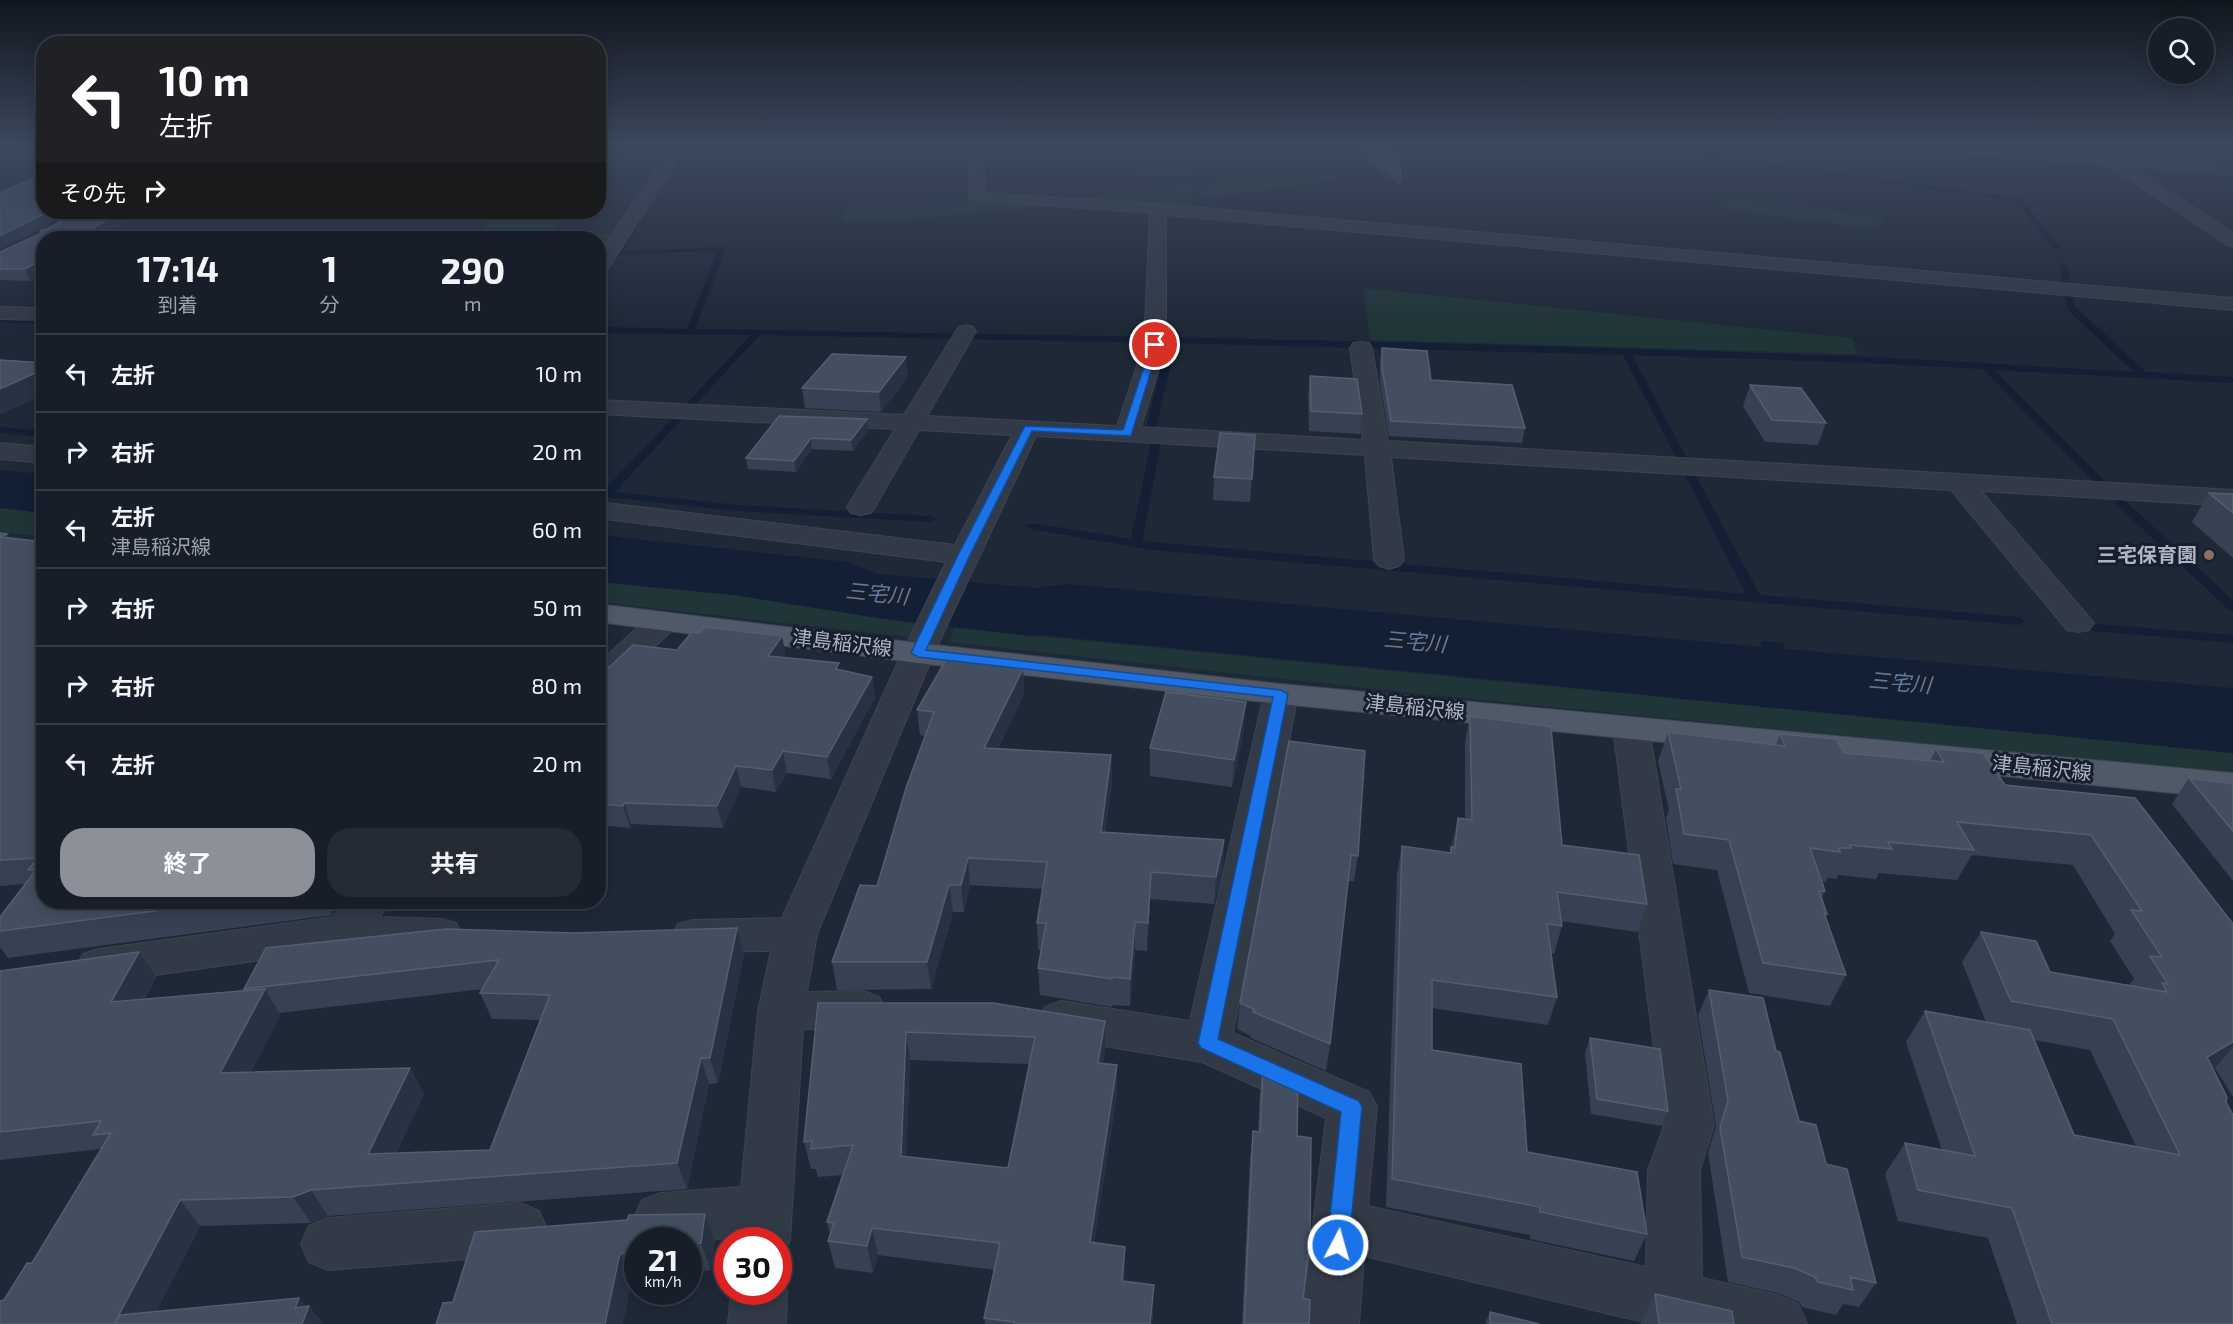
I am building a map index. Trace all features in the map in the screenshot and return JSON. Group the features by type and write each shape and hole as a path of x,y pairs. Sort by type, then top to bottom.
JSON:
{"main road":[{"name":"津島稲沢線","path":"606,614 918,653 1281,694 2233,786"}],"street":[{"path":"606,258 640,206"},
{"path":"1109,206 2233,304"},
{"path":"2180,206 2233,241"},
{"path":"1127,434 1155,341 1158,209"},
{"path":"3,324 36,316"},
{"path":"861,507 963,336"},
{"path":"1361,348 1377,448 1389,560"},
{"path":"606,407 1028,428 2233,498"},
{"path":"328,1244 588,1224 764,1225 781,1011 796,934 918,653 1028,428"},
{"path":"0,451 36,454"},
{"path":"1959,482 2078,623"},
{"path":"606,511 963,557"},
{"path":"606,675 663,621"},
{"path":"1208,1043 1281,694"},
{"path":"1631,728 1689,1126 1674,1170 1674,1301"},
{"path":"58,972 357,917 477,936"},
{"path":"655,937 796,934"},
{"path":"781,1011 900,1010"},
{"path":"1020,1013 1208,1043 1352,1107 1330,1324"},
{"path":"1340,1226 1778,1324"},
{"path":"757,1324 758,1305"}],"green space":[{"path":"1062,206 906,219 842,221 845,207"},
{"path":"1149,206 1192,206 1187,208"},
{"path":"1720,206 1795,206 1884,218 1877,230 1719,208"},
{"path":"492,219 563,219 554,231 481,231"},
{"path":"606,233 618,233 610,244 606,244"},
{"path":"1363,288 1852,338 1858,354 1370,340"},
{"path":"0,508 36,512 36,536 0,532"},
{"path":"606,583 734,595 918,624 909,637 606,603"},
{"path":"954,628 2233,753 2233,774 1421,694 949,642"}],"water":[{"path":"0,470 36,473 36,512 0,508"},
{"name":"三宅川","path":"606,536 848,562 878,574 1038,588 1067,584 1762,647 1760,641 1783,643 1785,649 2233,688 2233,753 1040,635 1030,636 878,618 734,595 606,583"}],"building":[{"path":"0,206 36,206 36,218 0,236"},
{"path":"65,219 109,219 88,231 41,231"},
{"path":"36,236 36,263 25,269 0,269 0,252"},
{"path":"1382,348 1427,351 1431,380 1512,385 1525,428 1391,421 1382,368"},
{"path":"832,354 906,357 879,392 802,388"},
{"path":"0,360 36,362 36,373 0,389"},
{"path":"1310,376 1357,379 1362,414 1311,411"},
{"path":"1750,385 1801,388 1826,423 1772,420"},
{"path":"779,416 867,419 851,440 811,438 794,461 746,458"},
{"path":"1220,433 1255,435 1252,479 1214,477"},
{"path":"2209,493 2233,494 2233,513"},
{"path":"0,533 7,534 1,537 36,541 36,858 0,860"},
{"path":"704,627 782,636 768,656 839,663 836,669 872,677 827,757 783,751 772,770 736,766 717,806 624,803 623,806 606,805 606,670 633,645 677,650 692,632 700,633"},
{"path":"947,658 1023,669 984,748 1111,755 1101,832 1224,840 1216,877 1151,872 1148,923 1135,922 1130,979 1112,977 1112,979 1038,968 1046,923 1037,923 1047,862 968,858 961,885 949,885 927,962 832,962 860,885 877,886 906,788 934,712 917,710"},
{"path":"1166,692 1246,702 1234,760 1150,748"},
{"path":"1470,716 1551,727 1562,845 1639,855 1647,904 1557,892 1562,926 1547,924 1557,997 1432,980 1432,1050 1521,1064 1527,1152 1637,1172 1647,1234 1540,1212 1540,1207 1392,1179 1402,846 1451,853 1451,847 1455,848 1458,818 1472,820"},
{"path":"1668,732 1785,746 1780,734 1836,739 1844,753 1944,762 1936,749 1983,753 2005,785 2135,798 2233,924 2233,1042 2207,1057 2227,1097 2226,1102 2233,1115 2233,1324 2052,1324 2012,1208 1918,1190 1905,1143 1975,1156 1925,1011 2030,1030 2074,1135 2180,1155 2113,1019 2011,1001 1981,932 2036,941 2050,972 2167,992 2162,983 2168,984 2150,956 2162,957 2131,910 2142,911 2091,835 1957,822 1974,850 1888,842 1892,849 1850,845 1851,848 1839,848 1840,852 1810,848 1825,891 1819,891 1827,914 1824,913 1846,975 1763,963 1729,840 1684,834 1676,789 1681,789"},
{"path":"1289,741 1365,751 1358,856 1351,855 1330,1044 1253,1012 1254,1009 1240,1003"},
{"path":"2189,778 2233,784 2233,831"},
{"path":"36,860 36,870 28,870"},
{"path":"36,870 36,909 171,909 0,931 0,917"},
{"path":"737,928 710,1058 701,1058 677,1163 311,1190 293,1197 180,1200 114,1324 0,1324 0,1301 4,1300 27,1263 32,1263 111,1133 93,1135 101,1121 0,1132 0,971 139,952 111,1002 265,989 220,1073 410,1068 368,1154 490,1150 550,995 480,993 499,960 244,989 266,948 446,929 574,933"},
{"path":"1709,990 1763,998 1776,1051 1780,1052 1799,1121 1816,1125 1826,1164 1847,1169 1876,1283 1850,1277 1853,1290 1818,1282 1815,1277 1794,1268 1742,1257 1720,1128 1728,1100"},
{"path":"818,1003 993,1003 1105,1021 1098,1063 1117,1065 1090,1242 1125,1247 1122,1281 1154,1285 1150,1324 1014,1324 1014,1322 984,1318 1000,1243 872,1228 867,1246 828,1241 834,1223 827,1222 853,1145 811,1149 812,1141 804,1142","holes":["906,1032 1035,1037 1008,1168 901,1156"]},
{"path":"1590,1038 1660,1049 1668,1111 1597,1099"},
{"path":"1263,1064 1298,1079 1297,1136 1311,1138 1310,1242 1303,1298 1310,1300 1309,1324 1244,1324 1253,1131 1260,1132"},
{"path":"705,1214 702,1236 702,1227 624,1227 624,1253 620,1253 605,1324 436,1324 443,1303 453,1302 475,1232 627,1220 629,1215"},
{"path":"1655,1294 1732,1311 1734,1324 1659,1324"},
{"path":"299,1298 295,1308 309,1306 302,1324 116,1324 120,1315"},
{"path":"1490,1312 1539,1324 1490,1324"}],"waterway":[{"path":"2023,206 2058,249"},
{"path":"638,222 618,253 722,249 690,331"},
{"path":"2052,284 2066,285 2063,265"},
{"path":"2068,294 2071,308 2143,375"},
{"path":"0,319 36,321"},
{"path":"606,330 1172,340 1626,352"},
{"path":"689,406 758,333"},
{"path":"1151,428 1171,346"},
{"path":"1626,352 1985,366"},
{"path":"1626,352 1682,459"},
{"path":"1985,366 2233,380"},
{"path":"1985,366 2100,482"},
{"path":"607,494 677,419"},
{"path":"0,430 36,433"},
{"path":"1136,543 1156,443"},
{"path":"1689,473 1755,598"},
{"path":"607,494 737,508 931,519"},
{"path":"2120,502 2233,607"},
{"path":"1031,526 1152,546 2019,621"},
{"path":"2097,628 2233,639"}],"place":[{"name":"三宅保育園","path":"2209,555"}],"route":[{"path":"1155,345 1127,434 1028,428 918,653 1281,694 1208,1043 1352,1107 1338,1245"}]}
